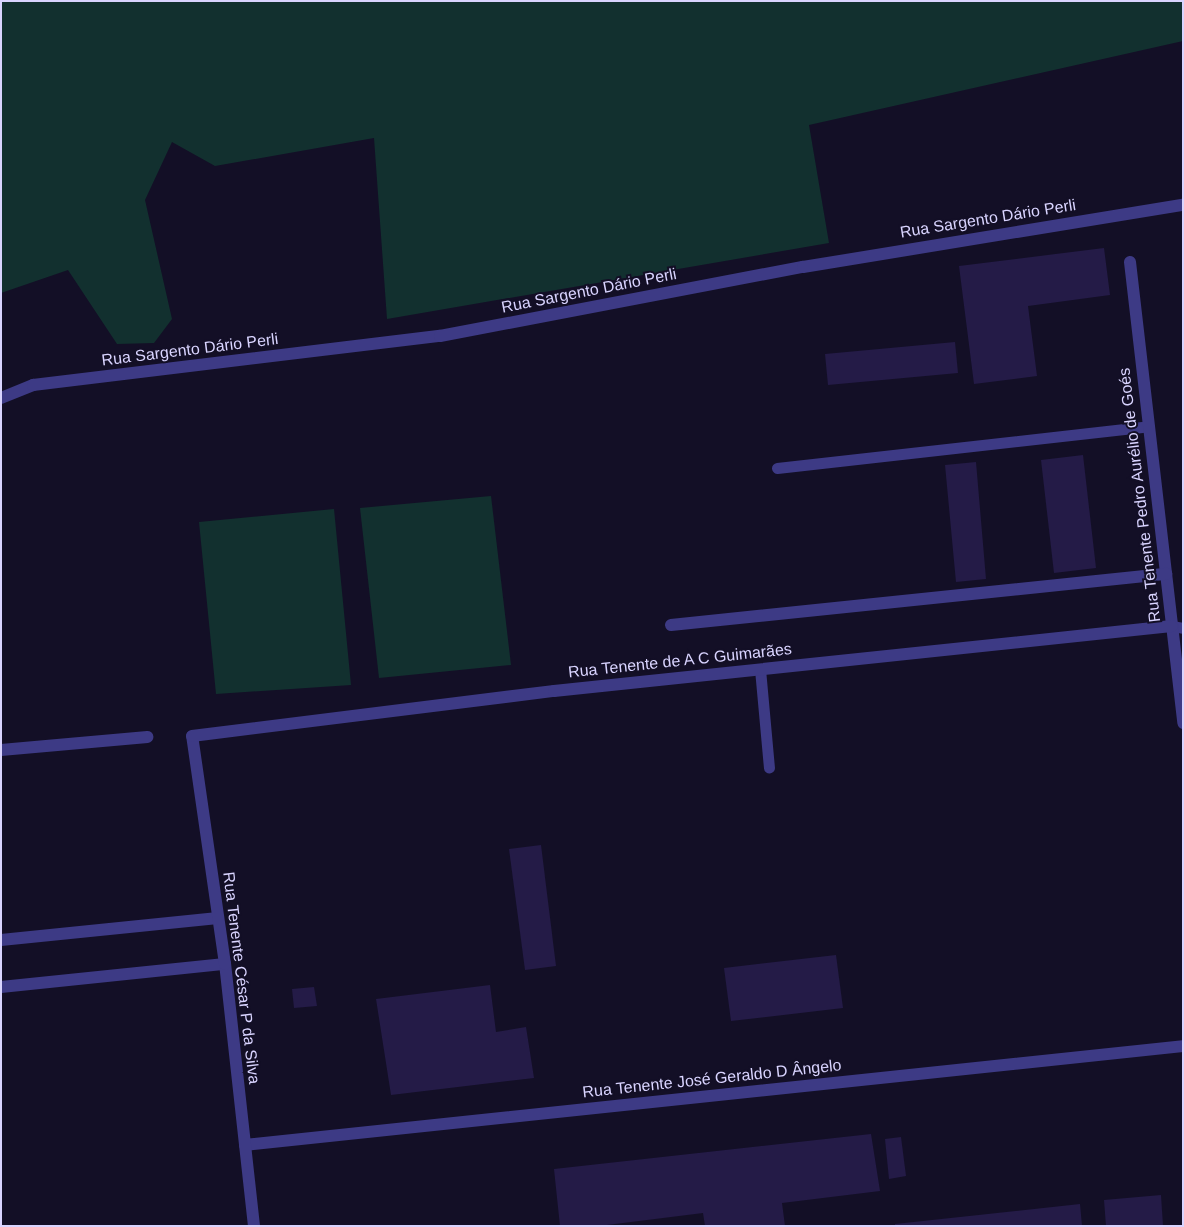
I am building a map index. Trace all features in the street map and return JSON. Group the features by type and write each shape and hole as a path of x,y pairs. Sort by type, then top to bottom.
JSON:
{"street":[{"name":"Rua Sargento Dário Perli","path":"1,398 33,385 440,336 803,266 1183,205"},
{"name":"Rua Tenente Pedro Aurélio de Goés","path":"1130,262 1166,574 1177,627 1183,723"},
{"path":"671,625 1166,574"},
{"name":"Rua Tenente de A C Guimarães","path":"192,736 544,692 1177,627"},
{"name":"Rua Tenente César P da Silva","path":"192,736 224,964 254,1226"},
{"path":"1,750 147,737"},
{"path":"1,940 218,918"},
{"path":"1,987 224,964"},
{"name":"Rua Tenente José Geraldo D Ângelo","path":"244,1145 1183,1046"}],"lane":[{"path":"777,468 1149,426"},
{"path":"760,669 769,768"}],"green space":[{"path":"1,1 1183,1 1183,41 809,125 829,243 387,319 374,138 215,166 172,142 145,200 172,319 154,343 117,344 68,270 1,293"},
{"path":"491,496 511,665 379,678 360,508"},
{"path":"334,509 351,685 216,694 199,522"}],"building":[{"path":"1104,248 1110,295 1028,306 1037,376 974,384 959,266"},
{"path":"955,342 958,373 828,385 825,354"},
{"path":"1083,455 1096,568 1054,573 1041,460"},
{"path":"976,462 986,579 956,582 945,465"},
{"path":"541,845 556,966 525,970 509,849"},
{"path":"836,955 843,1008 731,1021 724,968"},
{"path":"490,985 496,1032 526,1027 534,1078 391,1095 376,999"},
{"path":"314,987 317,1006 294,1008 292,989"},
{"path":"871,1134 880,1191 782,1203 785,1226 705,1226 703,1213 599,1226 560,1226 554,1169"},
{"path":"901,1137 906,1176 889,1179 885,1139"},
{"path":"1161,1195 1163,1226 1106,1226 1104,1200"},
{"path":"1080,1204 1082,1226 895,1226 895,1224"}]}
